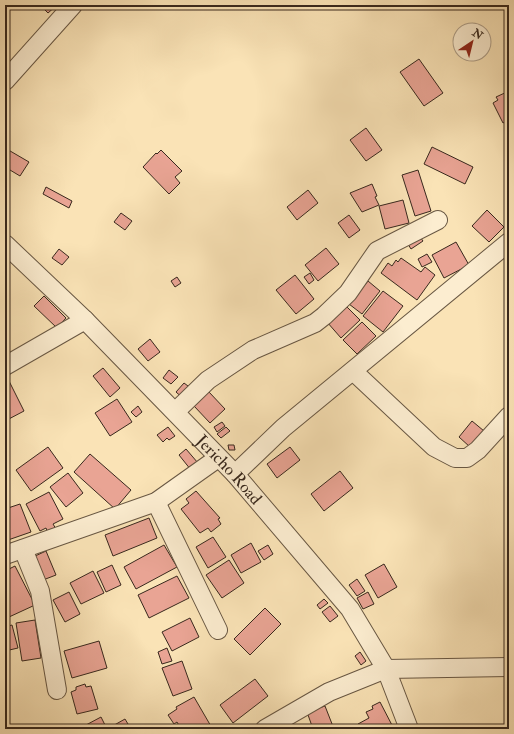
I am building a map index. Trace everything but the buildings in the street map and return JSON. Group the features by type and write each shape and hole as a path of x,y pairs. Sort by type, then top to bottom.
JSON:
{"street":[{"path":"5,81 73,5"},
{"path":"176,411 208,380 253,350 315,323 324,316 348,293 377,251 438,220"},
{"path":"235,474 283,428 509,242"},
{"name":"Jericho Road","path":"5,244 85,320 176,411 218,458 235,474 350,609 386,669 409,729"},
{"path":"5,366 85,320"},
{"path":"353,371 434,446 455,458 467,458 478,450 509,416"},
{"path":"5,555 156,502 218,458"},
{"path":"156,502 218,630"},
{"path":"23,549 40,591 57,690"},
{"path":"266,729 329,692 386,669 509,666"}]}
